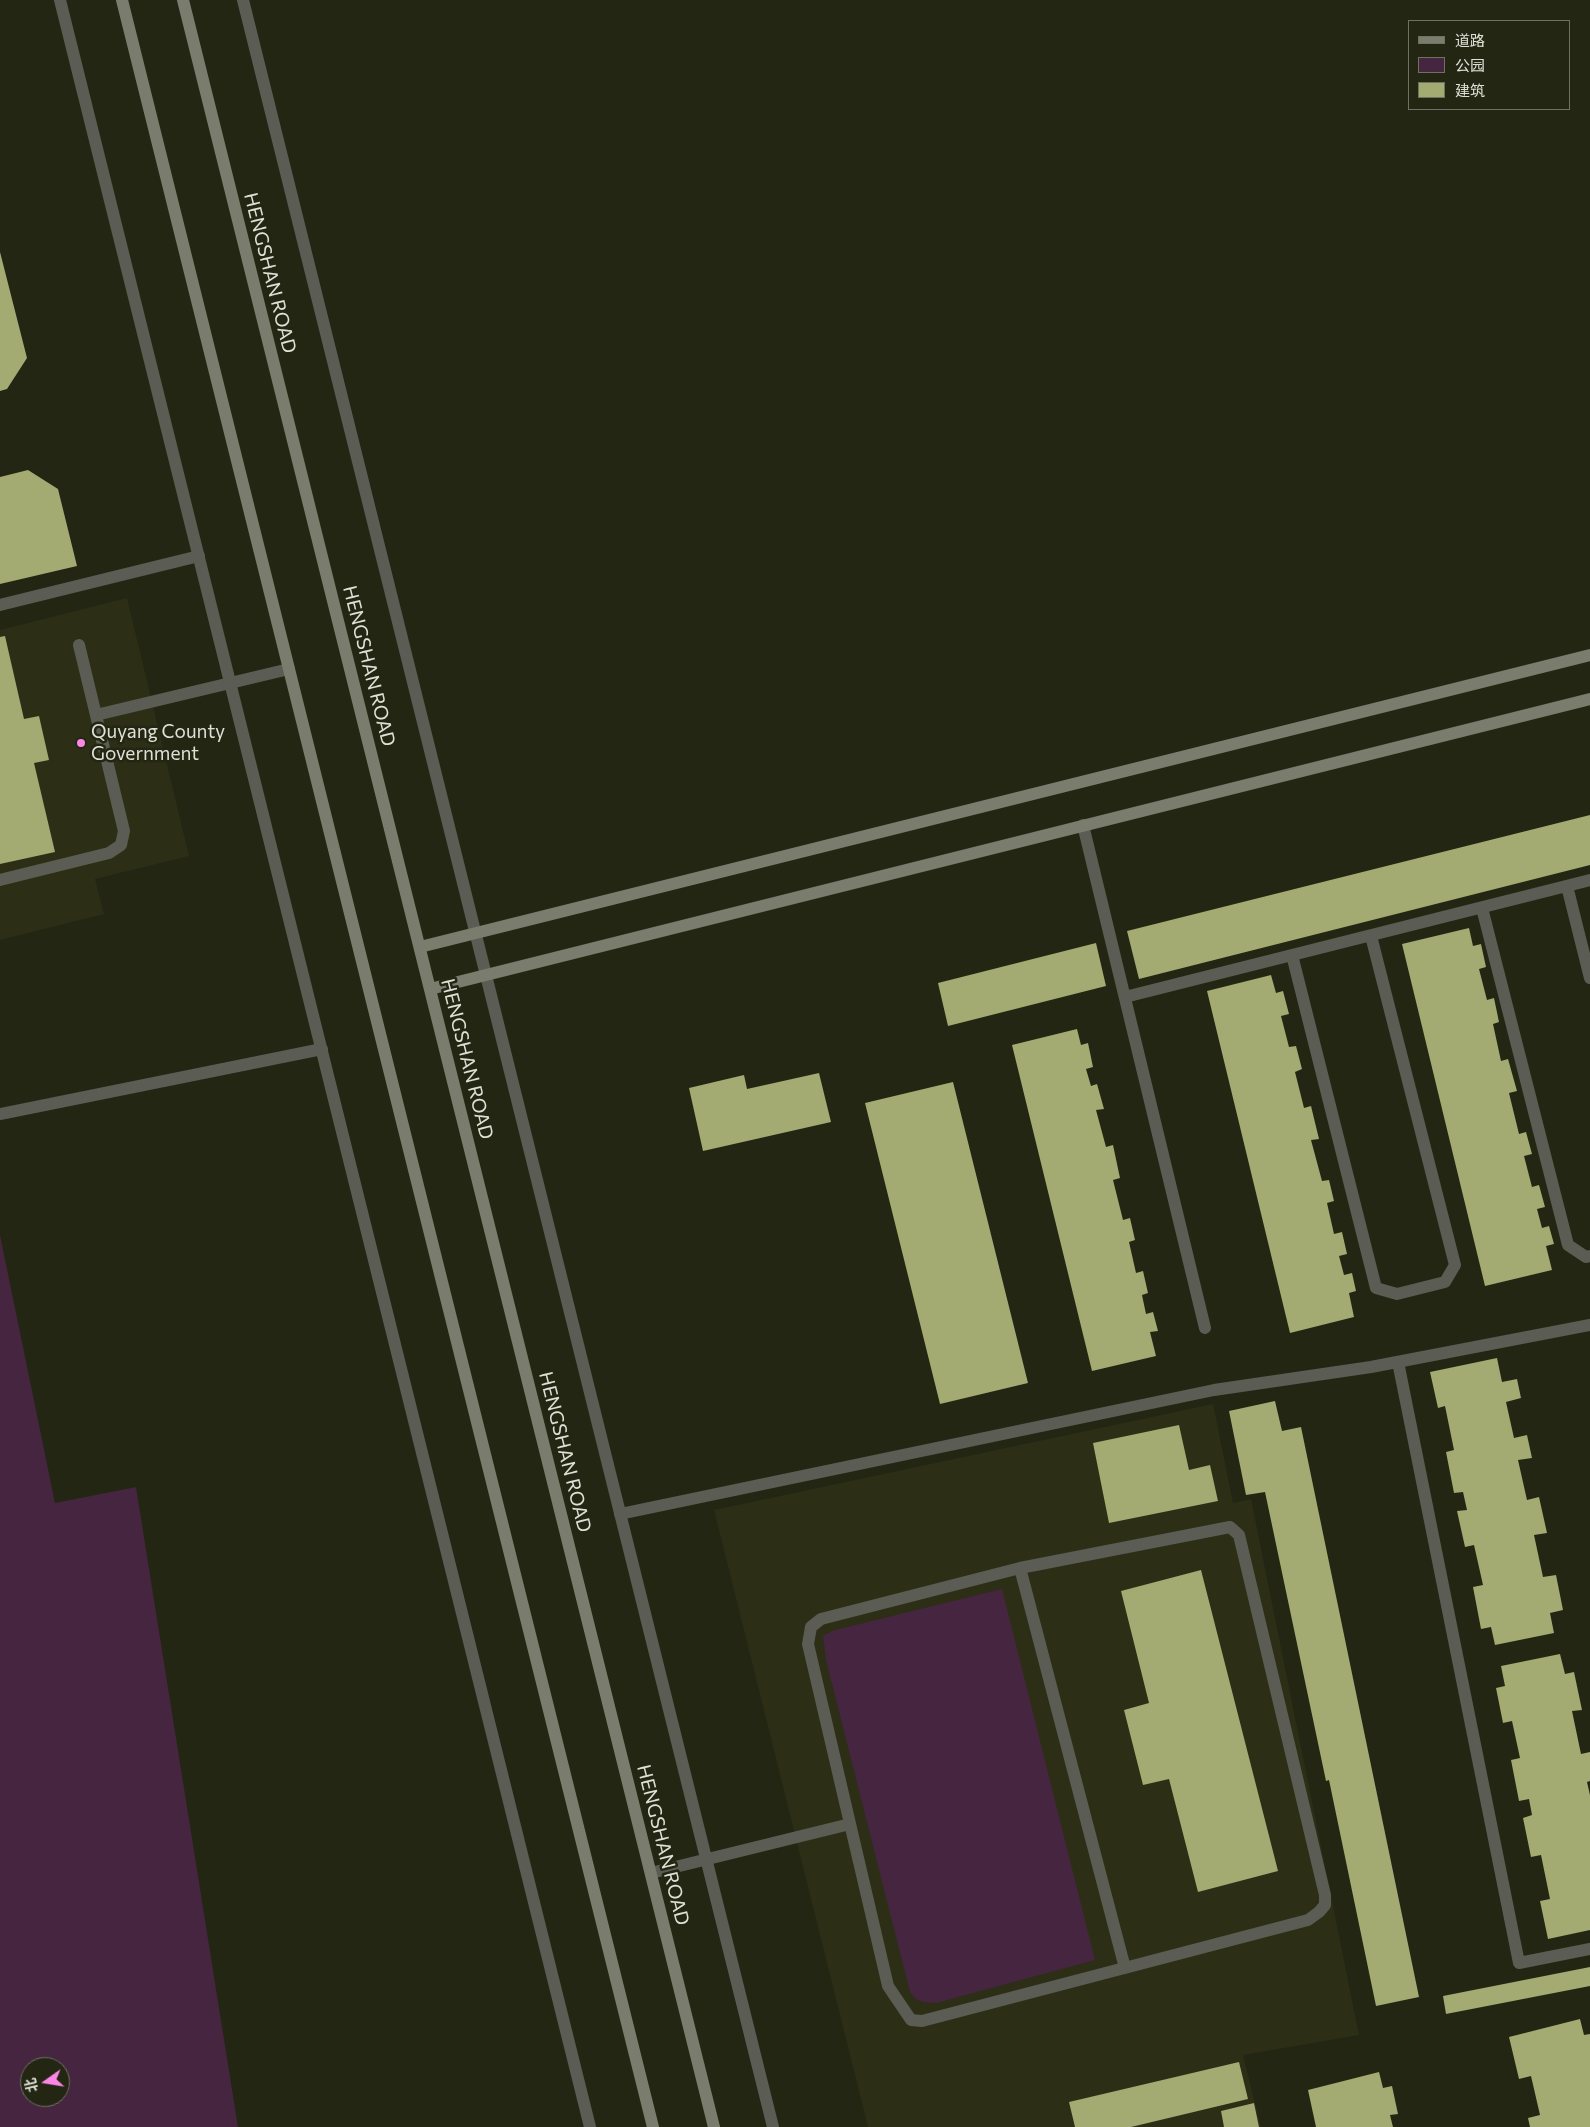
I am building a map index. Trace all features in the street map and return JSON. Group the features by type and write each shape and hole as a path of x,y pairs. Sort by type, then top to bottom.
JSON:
{"main road":[{"path":"122,0 652,2127"},
{"name":"HENGSHAN ROAD","path":"183,0 714,2127"},
{"path":"420,947 1590,655"},
{"path":"430,989 1590,699"}],"street":[{"path":"60,0 590,2127"},
{"path":"243,0 773,2127"},
{"path":"0,605 199,556"},
{"path":"0,880 109,853 121,845 124,831 79,645"},
{"path":"96,715 289,669"},
{"path":"1083,825 1205,1328"},
{"path":"1125,998 1590,880"},
{"path":"1567,886 1590,978"},
{"path":"1482,908 1568,1246 1586,1257 1590,1256"},
{"path":"1292,955 1376,1288 1397,1294 1416,1290 1445,1282 1455,1266 1371,936"},
{"path":"0,1114 322,1049"},
{"path":"620,1514 1214,1390 1398,1362 1590,1325"},
{"path":"1398,1362 1519,1963 1590,1949"},
{"path":"1230,1527 1239,1535 1325,1894 1325,1904 1320,1912 1308,1920 922,2021 911,2020 888,1986 808,1644 811,1627 821,1619 1020,1568 1213,1529 1230,1527"},
{"path":"1020,1568 1125,1968"},
{"path":"651,1873 850,1824"}],"shaded area":[{"name":"Quyang County Government","path":"127,598 189,856 95,879 104,914 0,940 0,630"},
{"path":"1213,1404 1233,1503 1251,1499 1359,2035 1243,2055 1261,2127 868,2127 714,1510"}],"green space":[{"path":"0,1235 55,1503 136,1487 238,2127 0,2127"},
{"path":"1002,1589 1095,1960 936,2003 923,2002 916,1999 910,1992 826,1660 823,1636 835,1630"}],"building":[{"path":"0,252 27,358 7,389 0,391"},
{"path":"28,470 58,489 77,566 0,584 0,477"},
{"path":"5,636 24,719 39,716 49,760 34,763 55,852 0,864 0,637"},
{"path":"1590,815 1590,865 1139,979 1127,931"},
{"path":"1469,928 1473,946 1481,944 1486,967 1479,969 1487,1000 1494,998 1499,1022 1493,1024 1501,1061 1508,1059 1517,1091 1509,1093 1519,1134 1526,1132 1532,1154 1524,1156 1532,1187 1539,1185 1545,1207 1537,1209 1542,1228 1549,1226 1554,1244 1546,1246 1552,1270 1485,1286 1402,944"},
{"path":"1096,943 1106,986 948,1026 938,983"},
{"path":"1271,975 1276,993 1283,991 1289,1014 1281,1016 1289,1047 1296,1046 1302,1069 1295,1072 1304,1108 1311,1106 1319,1139 1311,1140 1322,1181 1329,1180 1334,1201 1327,1203 1334,1234 1342,1232 1347,1254 1339,1256 1344,1275 1352,1273 1356,1291 1349,1293 1354,1317 1290,1333 1207,991"},
{"path":"1077,1029 1081,1045 1088,1043 1093,1067 1086,1069 1091,1086 1097,1084 1104,1109 1096,1110 1106,1147 1113,1145 1120,1178 1113,1180 1123,1220 1130,1218 1135,1240 1129,1242 1136,1273 1143,1271 1148,1293 1142,1295 1146,1314 1153,1312 1158,1331 1150,1332 1156,1356 1092,1371 1012,1045"},
{"path":"819,1073 831,1122 703,1151 689,1088 744,1075 747,1089"},
{"path":"953,1082 1028,1383 940,1404 865,1103"},
{"path":"1497,1358 1502,1382 1517,1379 1521,1398 1506,1402 1514,1438 1527,1435 1532,1458 1518,1460 1527,1500 1539,1497 1547,1533 1534,1535 1543,1577 1556,1575 1563,1610 1550,1613 1554,1633 1495,1645 1491,1627 1481,1629 1473,1587 1483,1585 1474,1545 1465,1547 1457,1511 1467,1510 1463,1492 1454,1493 1446,1452 1454,1450 1445,1406 1438,1408 1430,1372"},
{"path":"1275,1401 1282,1431 1301,1427 1419,1997 1376,2006 1329,1780 1326,1781 1265,1492 1246,1495 1229,1411"},
{"path":"1179,1425 1189,1470 1210,1465 1218,1501 1109,1523 1093,1443"},
{"path":"1201,1570 1278,1871 1198,1892 1169,1779 1143,1785 1124,1710 1149,1703 1121,1591"},
{"path":"1560,1654 1565,1674 1574,1672 1582,1710 1572,1711 1581,1754 1590,1752 1590,1781 1587,1782 1590,1795 1590,1930 1548,1939 1540,1901 1550,1899 1541,1855 1531,1857 1523,1818 1532,1815 1529,1799 1519,1801 1511,1760 1520,1758 1512,1721 1503,1723 1496,1688 1505,1686 1501,1666"},
{"path":"1590,1967 1590,1986 1446,2014 1443,1996"},
{"path":"1580,2019 1584,2035 1590,2034 1590,2127 1530,2127 1528,2118 1540,2115 1531,2076 1519,2079 1509,2037"},
{"path":"1239,2062 1248,2099 1131,2127 1075,2127 1069,2102"},
{"path":"1379,2072 1383,2088 1392,2086 1398,2114 1390,2115 1393,2127 1316,2127 1308,2090"},
{"path":"1254,2103 1259,2127 1224,2127 1221,2111"}],"place":[{"name":"Quyang County Government","path":"81,743"}]}
